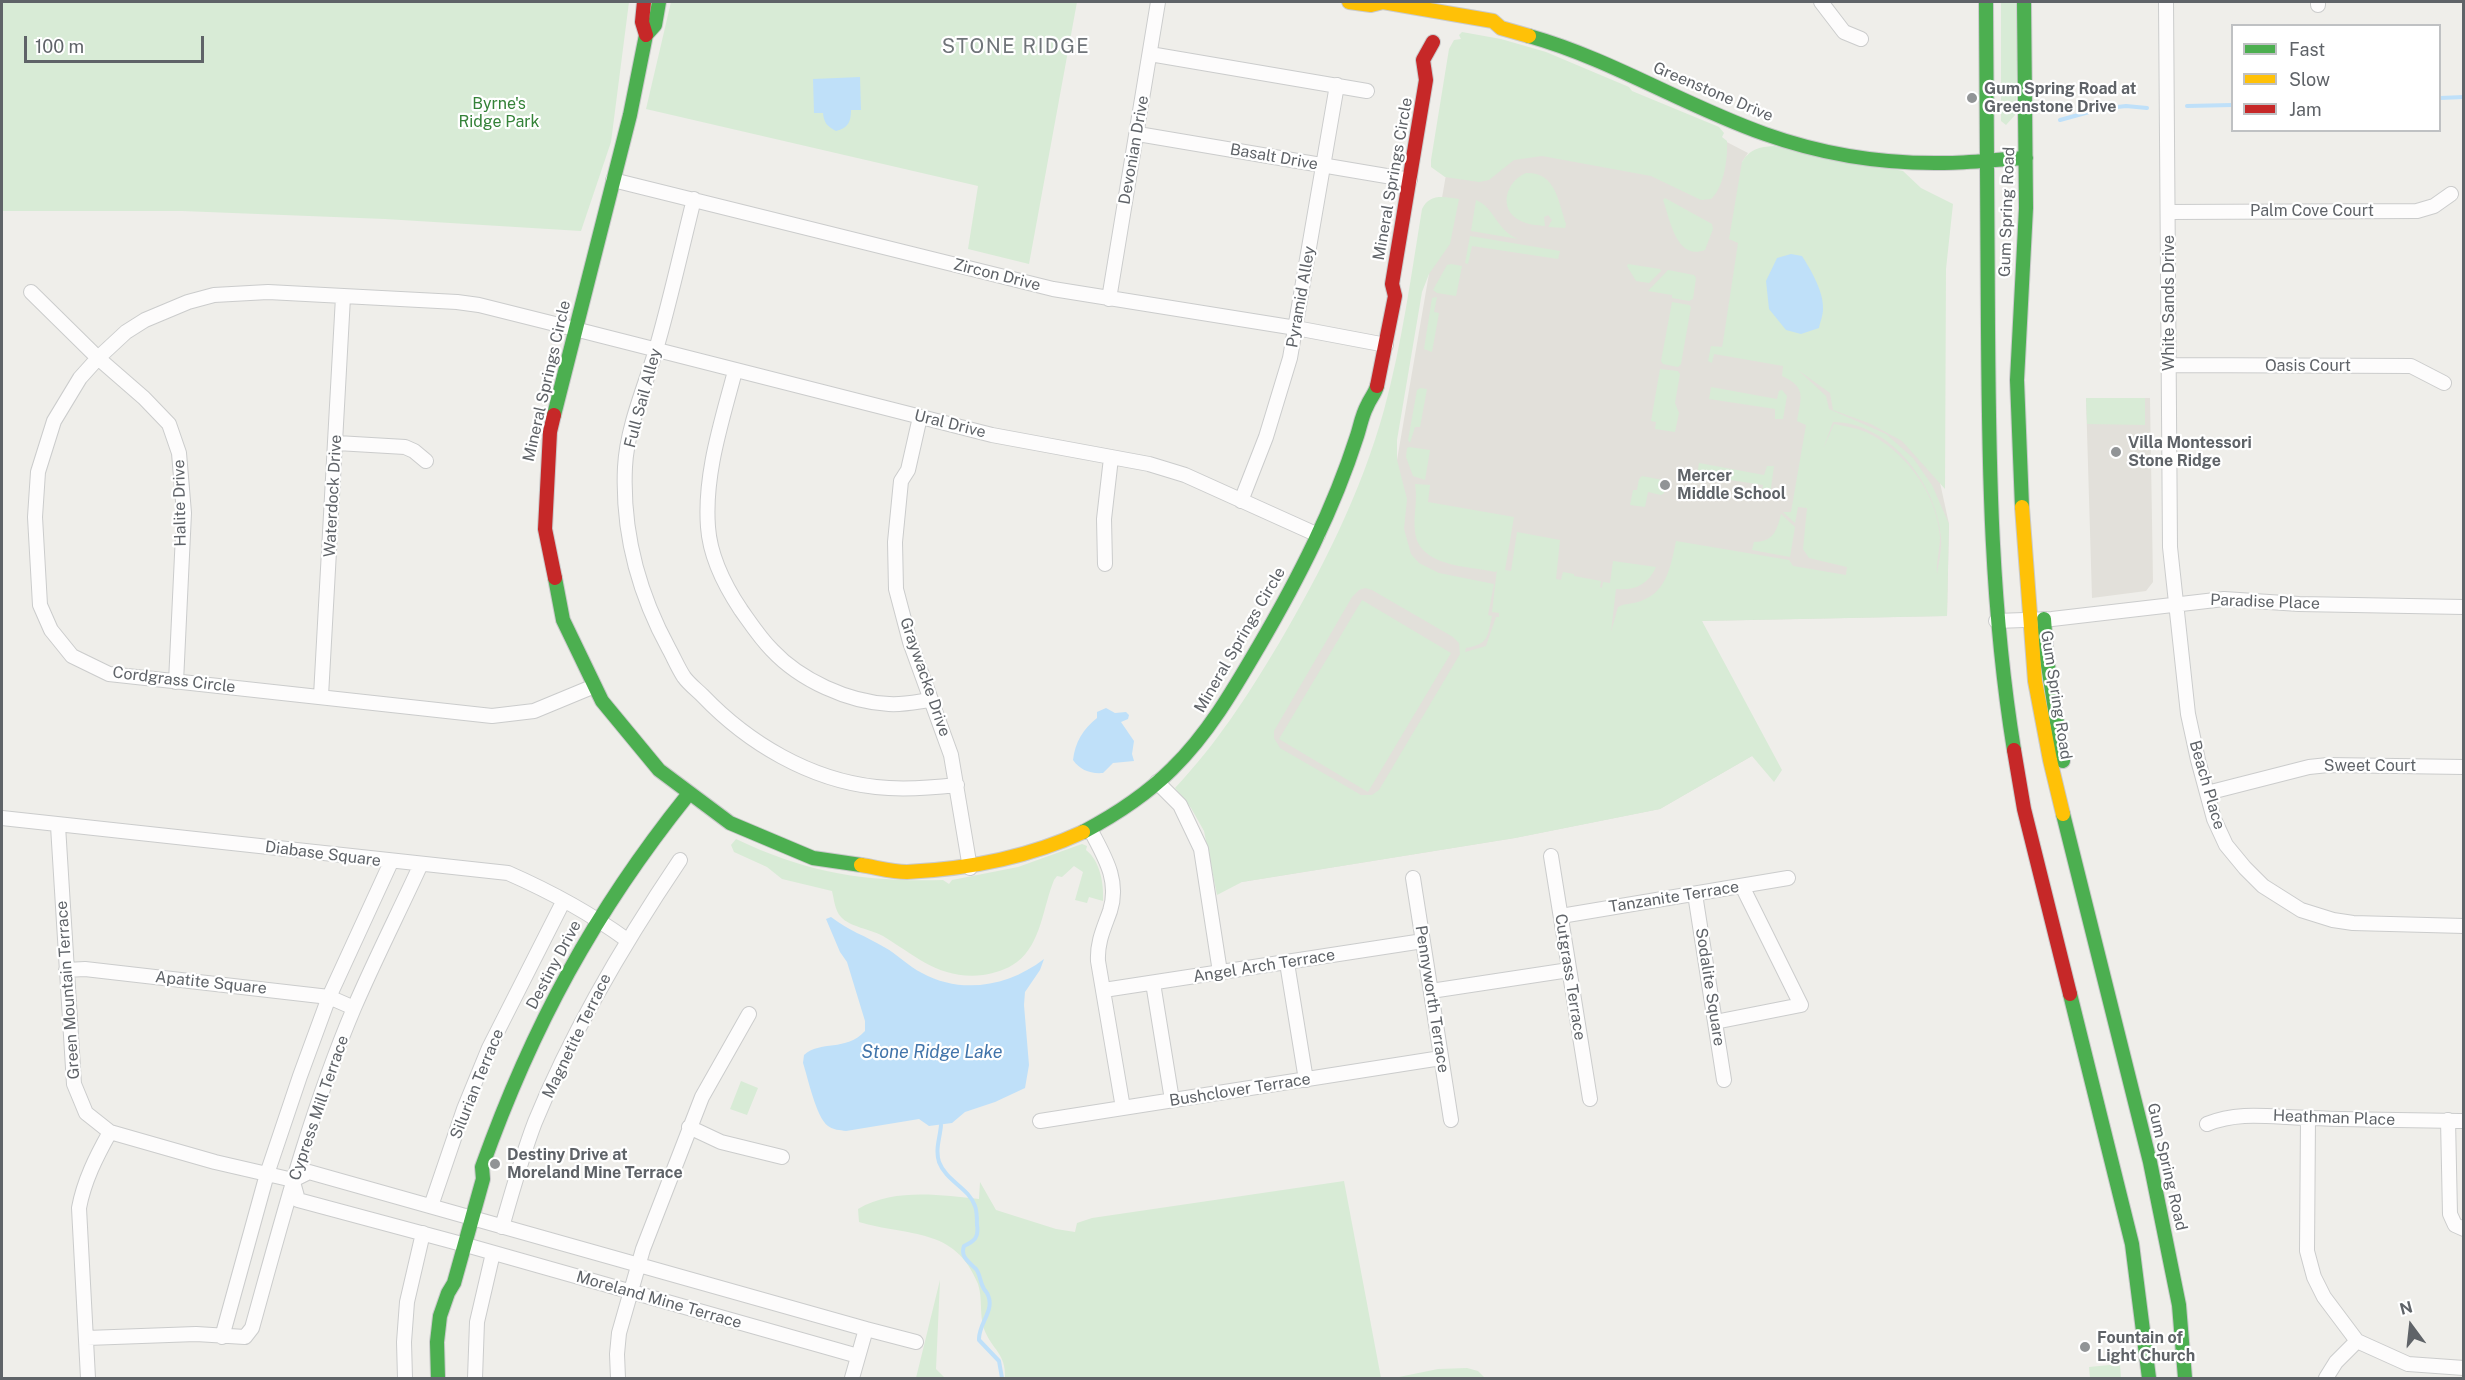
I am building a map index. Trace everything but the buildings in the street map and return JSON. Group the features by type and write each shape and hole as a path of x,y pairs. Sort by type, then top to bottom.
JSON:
{"street":[{"name":"Mineral Springs Circle","path":"644,2 642,22 646,35 636,91 574,329 546,450 543,474 543,524 549,568 558,607 592,687 650,763 687,796 723,820 768,843 825,862 891,871 922,872 970,868 1042,849 1090,829 1158,782 1191,749 1218,713 1272,624 1318,535 1340,482 1367,405 1364,394 1381,344 1384,294 1392,284 1410,180 1426,80 1422,71 1425,51 1437,21"},
{"name":"Mineral Springs Circle","path":"646,35 655,25 659,2"},
{"name":"Devonian Drive","path":"1108,299 1138,134 1158,2"},
{"name":"Greenstone Drive","path":"1348,2 1371,5 1380,13 1437,21 1493,21 1501,28 1570,49 1746,127 1818,149 1891,161 1933,163 2026,158"},
{"path":"1821,2 1844,32 1861,39"},
{"name":"Gum Spring Road","path":"1986,2 1989,486 1996,621 2003,682 2024,809 2132,1244 2142,1302 2149,1378"},
{"name":"Gum Spring Road","path":"2024,2 2026,158 2017,380 2028,620 2035,681 2065,824 2155,1185 2179,1305 2185,1378"},
{"name":"White Sands Drive","path":"2166,2 2169,523 2176,604"},
{"path":"1150,54 1367,91"},
{"name":"Pyramid Alley","path":"1241,501 1266,437 1290,358 1337,85"},
{"name":"Basalt Drive","path":"1138,134 1410,180"},
{"name":"Zircon Drive","path":"613,180 1053,289 1381,344"},
{"name":"Palm Cove Court","path":"2168,212 2417,211 2434,206 2451,194"},
{"name":"Full Sail Alley","path":"694,200 655,351 634,420 625,464 625,516 642,590 660,632 685,677 720,714 757,743 796,765 827,776 875,787 957,785"},
{"name":"Halite Drive","path":"32,292 98,358 144,398 168,424 179,453 184,513 176,682"},
{"name":"Cordgrass Circle","path":"574,329 479,305 268,292 214,295 188,302 146,320 126,332 80,378 54,421 38,472 35,517 40,605 51,630 72,656 109,674 492,716 534,711 592,687"},
{"name":"Waterdock Drive","path":"321,696 337,443 343,297"},
{"name":"Ural Drive","path":"574,329 992,435 1149,464 1185,475 1318,535"},
{"name":"Oasis Court","path":"2169,365 2411,366 2444,382"},
{"path":"735,370 708,482 708,528 717,567 732,596 773,652 801,674 832,690 858,699 888,704 930,700"},
{"name":"Graywacke Drive","path":"920,417 908,470 901,481 895,542 896,588 910,642 951,755 970,868"},
{"path":"337,443 405,447 426,461"},
{"path":"1105,564 1104,519 1111,458"},
{"name":"Paradise Place","path":"1996,621 2044,619 2224,599 2299,604 2463,607"},
{"name":"Beach Place","path":"2176,604 2188,714 2207,793 2220,832 2234,856 2263,886 2283,901 2308,913 2333,921 2463,926"},
{"path":"2044,619 2047,658 2064,769 2065,824"},
{"name":"Sweet Court","path":"2207,793 2309,767 2328,765 2463,766"},
{"path":"1158,782 1180,805 1200,849 1220,972"},
{"name":"Destiny Drive","path":"438,1378 440,1325 446,1293 442,1280 459,1244 472,1177 482,1167 499,1118 567,971 597,919 644,850 687,796"},
{"name":"Diabase Square","path":"2,818 58,826 147,833 391,862 508,873 597,919 627,940"},
{"name":"Green Mountain Terrace","path":"58,826 74,1084 86,1113 110,1132 293,1180 309,1172 466,1217"},
{"path":"1090,829 1111,871 1113,886 1111,908 1098,944 1099,972 1123,1108"},
{"name":"Cutgrass Terrace","path":"1551,856 1590,1098"},
{"name":"Magnetite Terrace","path":"502,1227 535,1123 582,1020 627,940 680,860"},
{"name":"Cypress Mill Terrace","path":"222,1337 267,1174 328,997 391,862"},
{"name":"Cypress Mill Terrace","path":"87,1338 196,1334 244,1337 252,1328 293,1180 321,1095 354,1008 421,864"},
{"name":"Pennyworth Terrace","path":"1413,878 1451,1120"},
{"name":"Tanzanite Terrace","path":"1561,916 1788,878"},
{"path":"1715,1022 1801,1005 1742,886"},
{"name":"Sodalite Square","path":"1695,894 1724,1080"},
{"name":"Silurian Terrace","path":"431,1206 464,1109 485,1059 563,902"},
{"name":"Angel Arch Terrace","path":"1104,990 1423,941"},
{"path":"1287,963 1306,1080"},
{"name":"Apatite Square","path":"66,970 85,969 328,997 354,1008"},
{"path":"1431,991 1569,970"},
{"path":"1153,983 1172,1100"},
{"path":"618,1378 618,1345 638,1264 702,1097 749,1014"},
{"name":"Bushclover Terrace","path":"1040,1121 1441,1058"},
{"name":"Heathman Place","path":"2207,1124 2222,1118 2245,1115 2463,1121"},
{"path":"2308,1118 2307,1251 2314,1277 2324,1297 2357,1341 2408,1364 2463,1368"},
{"path":"2448,1120 2450,1214 2455,1225 2463,1229"},
{"path":"689,1127 721,1142 782,1157"},
{"path":"88,1378 79,1208 82,1192 110,1132"},
{"path":"293,1180 298,1200 459,1244"},
{"name":"Moreland Mine Terrace","path":"466,1217 916,1342"},
{"path":"405,1378 407,1302 423,1233"},
{"name":"Moreland Mine Terrace","path":"459,1244 858,1356"},
{"path":"475,1378 477,1322 494,1253"},
{"path":"852,1378 866,1329"},
{"path":"2326,1378 2336,1362 2357,1341"}],"shaded area":[{"name":"Mercer Middle School","path":"1465,64 1719,138 1748,153 1742,162 1743,177 1791,363 1934,455 1949,524 1947,616 1702,621 1752,756 1660,809 1515,838 1242,882 1246,752 1397,460"},
{"path":"2086,398 2150,398 2153,582 2146,591 2092,598"}],"green space":[{"name":"Byrne's Ridge Park","path":"2,2 629,2 611,142 581,231 385,219 182,211 2,211"},
{"path":"671,2 1077,2 1029,264 968,249 978,186 646,109"},
{"path":"2001,2 2018,2 2016,114 2006,125 2001,121"},
{"path":"1462,32 1501,39 1546,52 1719,127 1724,133 1722,137 1727,141 1727,155 1719,188 1711,199 1701,200 1651,176 1542,156 1514,160 1489,180 1479,182 1445,177 1431,167 1431,160 1449,49 1454,40 1461,39 1459,35"},
{"path":"1774,146 1903,171 1921,188 1953,204 1946,269 1945,489 1902,441 1871,424 1833,410 1830,393 1798,370 1826,396 1829,409 1886,434 1913,458 1932,485 1949,524 1947,616 1702,621 1782,770 1774,782 1752,756 1660,809 1515,838 1242,882 1217,895 1204,831 1191,808 1175,788 1218,737 1266,664 1325,560 1352,501 1384,410 1401,335 1422,209 1429,200 1438,197 1459,199 1450,244 1429,274 1422,292 1397,440 1397,460 1407,499 1404,529 1411,554 1419,563 1439,573 1494,584 1488,615 1492,616 1488,634 1483,642 1466,648 1465,652 1486,646 1496,617 1499,617 1499,613 1492,612 1497,569 1496,572 1446,563 1425,552 1418,543 1415,531 1415,484 1430,485 1428,502 1514,517 1505,570 1511,571 1517,532 1560,540 1556,579 1561,580 1563,572 1574,574 1574,576 1601,581 1600,587 1602,588 1603,582 1610,583 1613,561 1656,567 1640,586 1616,589 1611,632 1618,607 1650,597 1662,584 1670,568 1676,541 1789,560 1793,566 1846,575 1847,567 1809,558 1803,549 1807,508 1798,507 1795,523 1783,512 1791,512 1806,425 1797,421 1801,400 1799,389 1782,376 1783,366 1714,354 1712,363 1708,361 1711,346 1722,347 1723,342 1738,243 1729,239 1742,162 1752,151","holes":["1833,422 1854,425 1873,433 1891,445 1907,460 1925,488 1894,450 1866,432 1834,424 1823,449","1927,491 1938,517 1941,537 1937,574 1940,537 1938,521","1365,588 1453,637 1459,643 1460,654 1379,790 1372,795 1361,795 1280,748 1274,738 1274,731 1352,597 1359,590"]},
{"path":"1526,173 1544,177 1550,183 1558,197 1566,224 1565,228 1548,227 1552,220 1548,215 1544,217 1545,226 1521,221 1509,210 1507,196 1509,189 1513,182"},
{"path":"1665,198 1712,224 1713,229 1705,250 1695,252 1687,250 1681,244 1672,227 1663,200"},
{"path":"1476,200 1487,208 1505,230 1518,239 1471,231"},
{"path":"1470,236 1560,251 1558,259 1472,246 1468,264 1465,263"},
{"path":"1628,264 1661,271 1649,283 1636,281"},
{"path":"1447,265 1462,266 1456,296 1437,293 1433,290"},
{"path":"1668,270 1694,275 1696,278 1693,299 1689,301 1672,298 1672,295 1648,291"},
{"path":"1437,297 1434,312 1439,313 1432,352 1424,349 1432,298"},
{"path":"1672,302 1691,307 1681,364 1678,367 1663,364 1661,361"},
{"path":"1660,369 1678,371 1680,374 1675,403 1679,413 1675,432 1655,429 1656,422 1651,421"},
{"path":"1711,387 1777,399 1779,391 1782,390 1787,396 1783,419 1775,419 1775,409 1709,399"},
{"path":"1427,389 1420,427 1415,427 1410,443 1408,440 1417,390"},
{"path":"2086,398 2145,398 2145,425 2087,424"},
{"path":"1409,447 1430,450 1425,480 1413,476 1406,457"},
{"path":"1699,463 1764,475 1767,466 1774,466 1770,495 1762,494 1763,485 1697,475"},
{"path":"1642,476 1663,480 1666,483 1664,493 1661,495 1648,492 1645,507 1630,505 1633,490 1637,490 1639,479"},
{"path":"1781,514 1795,527 1790,557 1752,550 1754,542 1770,538 1778,526"},
{"path":"1362,600 1451,653 1368,792 1279,739"},
{"path":"736,839 787,860 836,873 887,879 943,880 949,884 952,880 1018,867 1082,844 1087,846 1086,850 1098,866 1103,887 1103,901 1089,897 1087,903 1075,900 1083,872 1074,866 1062,877 1057,876 1054,880 1036,935 1025,954 1017,962 1005,969 983,975 954,974 929,965 883,936 845,920 837,912 832,891 782,879 767,867 734,852 731,845"},
{"path":"741,1081 758,1088 747,1115 730,1109"},
{"path":"1344,1181 1381,1378 1005,1378 1001,1357 984,1329 978,1284 968,1265 957,1252 928,1237 859,1222 858,1209 872,1202 902,1196 933,1195 979,1199 980,1182 996,1210 1056,1229 1075,1232 1077,1223 1092,1218"},
{"path":"940,1280 936,1369 945,1378 916,1378"},
{"path":"2120,1364 2121,1378 2090,1378 2089,1367"},
{"path":"1467,1368 1478,1371 1485,1378 1394,1378 1438,1369"}],"water":[{"path":"860,77 861,110 851,110 848,124 836,131 826,124 823,113 814,113 813,79"},
{"path":"1791,254 1802,256 1816,281 1823,302 1823,314 1819,328 1801,334 1786,330 1769,309 1766,281 1777,258"},
{"path":"1106,708 1115,713 1126,712 1129,715 1128,719 1121,722 1134,741 1132,754 1134,761 1113,763 1103,773 1094,773 1082,769 1073,760 1074,753 1080,736 1097,718 1097,712"},
{"name":"Stone Ridge Lake","path":"831,917 889,950 922,973 953,984 985,984 1001,981 1016,976 1044,959 1040,970 1025,992 1029,1065 1025,1088 995,1102 965,1112 952,1123 929,1126 919,1119 846,1131 828,1126 813,1097 803,1063 804,1055 818,1048 850,1042 865,1031 865,1021 847,962 840,952 826,919"}],"waterway":[{"path":"2441,98 2464,97"},
{"path":"2187,106 2231,105"},
{"path":"2060,120 2100,109 2126,106 2147,108"},
{"path":"941,1125 939,1162 942,1169 968,1194 976,1208 977,1236 964,1246 963,1253 977,1271 990,1301 979,1340 999,1361 1002,1378"}],"traffic: fast":[{"path":"554,415 630,115 646,35 655,25 659,2"},
{"path":"1986,2 1988,382 1991,487 2000,645 2014,750"},
{"path":"2022,507 2017,380 2026,208 2024,2"},
{"path":"1529,36 1589,57 1735,123 1808,147 1899,162 1964,162 2026,158"},
{"path":"1083,832 1107,819 1152,787 1185,755 1220,710 1273,621 1314,544 1337,491 1364,413 1377,386"},
{"path":"555,578 563,620 602,701 659,770 730,823 813,858 861,865"},
{"path":"2044,619 2047,659 2063,761"},
{"path":"438,1378 437,1342 440,1316 454,1283 483,1179 482,1167 522,1066 568,972 594,927 623,883 687,796"},
{"path":"2063,814 2150,1162 2179,1305 2185,1378"},
{"path":"2070,994 2132,1244 2149,1378"}],"traffic: slow":[{"path":"1349,2 1371,5 1383,2 1493,21 1501,28 1529,36"},
{"path":"2022,507 2035,681 2063,814"},
{"path":"861,865 907,872 975,865 1040,849 1083,832"}],"traffic: jam":[{"path":"644,2 642,22 646,35"},
{"path":"1377,386 1395,296 1392,284 1426,80 1423,60 1433,42"},
{"path":"554,415 550,432 545,529 555,578"},
{"path":"2014,750 2024,809 2070,994"}],"place":[{"name":"Gum Spring Road at Greenstone Drive","path":"1972,98"},
{"name":"Villa Montessori Stone Ridge","path":"2116,452"},
{"name":"Mercer Middle School","path":"1665,485"},
{"name":"Destiny Drive at Moreland Mine Terrace","path":"495,1164"},
{"name":"Fountain of Light Church","path":"2085,1347"}],"district":[{"name":"STONE RIDGE","path":"1016,47"}]}
